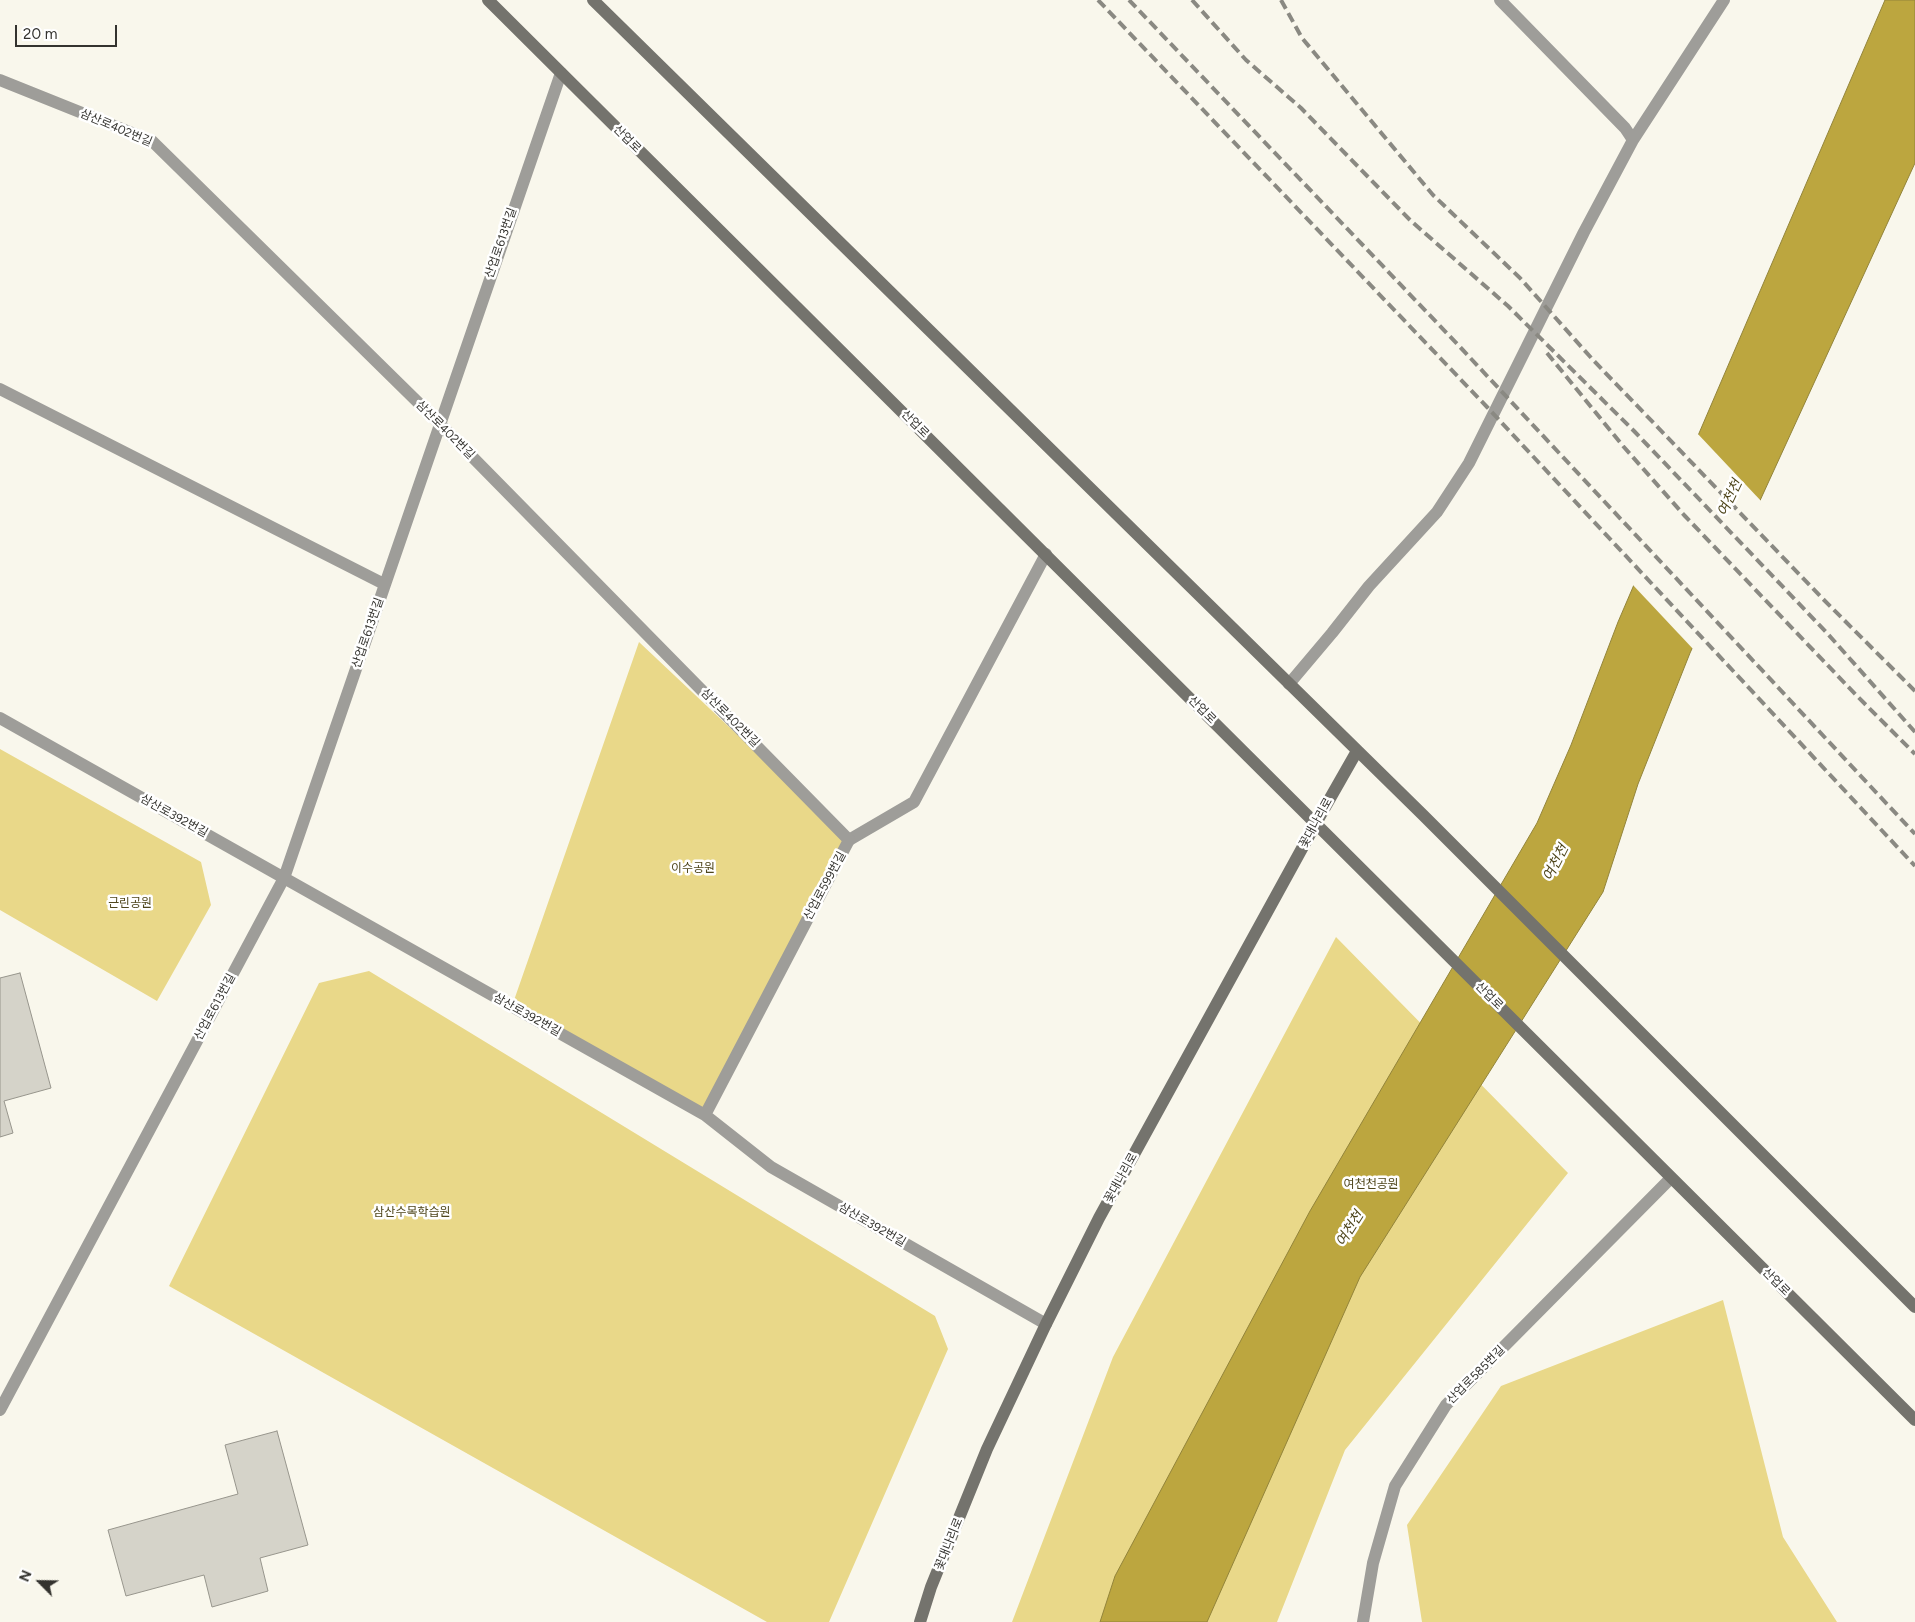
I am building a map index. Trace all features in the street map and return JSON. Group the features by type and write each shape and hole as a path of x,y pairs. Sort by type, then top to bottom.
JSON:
{"main road":[{"name":"산업로","path":"488,0 1915,1420"},
{"path":"594,0 1423,815 1915,1307"},
{"name":"꽃대나리로","path":"920,1622 931,1587 987,1449 1099,1218 1357,751"}],"street":[{"path":"1500,0 1625,128 1633,140"},
{"path":"1289,684 1368,586 1437,512 1469,463 1584,232 1633,140 1724,0"},
{"name":"산업로613번길","path":"0,1410 284,878 560,73"},
{"name":"삼산로402번길","path":"0,80 152,141 439,423 849,840"},
{"name":"산업로613번길","path":"0,389 384,584"},
{"name":"산업로599번길","path":"705,1115 849,840 914,802 1046,554"},
{"name":"삼산로392번길","path":"0,718 705,1115 771,1167 1046,1324"},
{"name":"산업로585번길","path":"1363,1622 1373,1563 1394,1486 1446,1405 1671,1178"}],"green space":[{"name":"이수공원","path":"639,642 849,840 705,1115 512,1006"},
{"name":"근린공원","path":"0,749 201,862 211,905 157,1001 0,910"},
{"name":"여천천공원","path":"1336,937 1568,1173 1345,1450 1277,1622 1012,1622 1113,1357"},
{"name":"삼산수목학습원","path":"369,971 935,1316 948,1349 829,1622 767,1622 169,1286 319,983"},
{"path":"1723,1300 1783,1537 1837,1622 1422,1622 1407,1525 1501,1386"}],"water":[{"name":"여천천","path":"1885,0 1915,0 1915,163 1690,653 1638,784 1603,892 1360,1277 1207,1622 1100,1622 1115,1576 1310,1211 1537,823 1571,745 1618,622"}],"pier":[{"path":"1697,433 1762,502 1694,650 1632,584"}],"building":[{"path":"20,973 51,1088 4,1101 13,1133 0,1137 0,978"},
{"path":"277,1431 308,1545 260,1558 268,1591 212,1607 204,1575 126,1596 108,1530 238,1494 225,1445"}],"railway":[{"path":"1098,0 1487,407 1915,866"},
{"path":"1129,0 1461,348 1915,834"},
{"path":"1192,0 1246,60 1301,108 1411,221 1508,306 1634,431 1827,633 1915,732"},
{"path":"1281,0 1302,38 1433,195 1520,278 1594,361 1823,599 1915,691"},
{"path":"1547,353 1623,446 1684,515 1915,754"}]}
